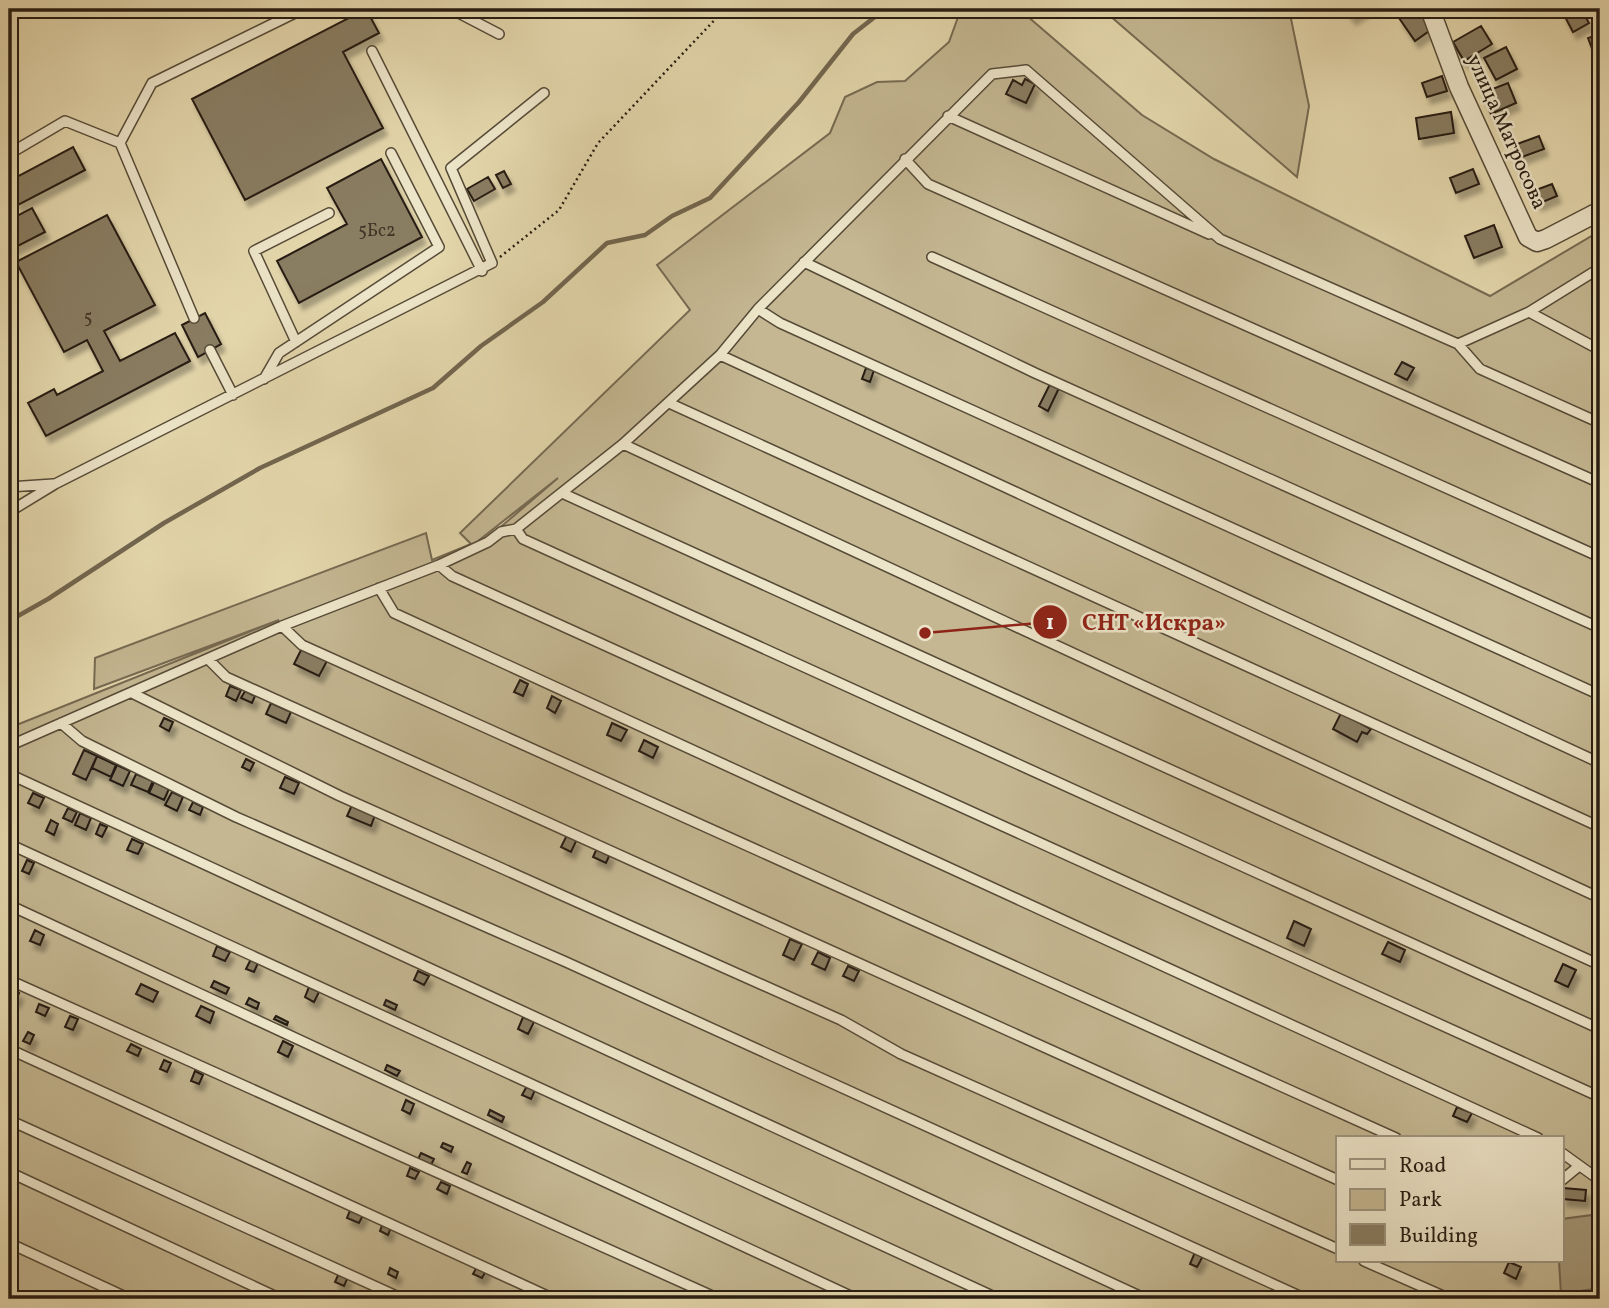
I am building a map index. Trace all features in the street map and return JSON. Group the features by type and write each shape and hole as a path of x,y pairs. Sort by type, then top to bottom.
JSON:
{"street":[{"name":"улица Матросова","path":"1430,9 1459,87 1528,237 1537,242 1546,239 1600,211"}],"lane":[{"path":"120,143 152,83 303,9"},
{"path":"451,9 499,34"},
{"path":"372,51 482,271"},
{"path":"9,746 282,626 439,565 488,542 501,532 516,528 623,444 720,355 758,309 992,74 1026,70 1220,239"},
{"path":"9,512 55,484 482,271 492,263 452,167 544,93"},
{"path":"948,116 1458,344 1480,369 1600,423"},
{"path":"9,154 65,121 120,143 194,318"},
{"path":"263,380 279,353 439,247 391,153"},
{"path":"905,159 928,184 1600,483"},
{"path":"296,342 254,251 329,213"},
{"path":"932,257 1600,557"},
{"path":"804,262 1035,373 1600,628"},
{"path":"1458,344 1529,312 1600,268"},
{"path":"758,309 793,329 1600,695"},
{"path":"1529,312 1600,349"},
{"path":"210,350 233,396"},
{"path":"720,355 1600,763"},
{"path":"669,403 1600,827"},
{"path":"623,444 1600,898"},
{"path":"9,487 55,484"},
{"path":"562,493 1600,965"},
{"path":"516,528 523,539 1600,1030"},
{"path":"439,565 452,576 1600,1097"},
{"path":"379,588 394,613 1534,1136"},
{"path":"282,626 302,645 1392,1136"},
{"path":"209,660 226,677 1336,1179"},
{"path":"132,693 341,796 841,1020 901,1054 1336,1248"},
{"path":"61,723 82,741 236,817 578,968 1306,1299"},
{"path":"9,774 1146,1299"},
{"path":"9,844 999,1299"},
{"path":"9,905 858,1299"},
{"path":"9,980 719,1299"},
{"path":"9,1049 554,1299"},
{"path":"9,1120 403,1299"},
{"path":"1564,1155 1600,1177"},
{"path":"1564,1178 1579,1166"},
{"path":"9,1172 281,1299"},
{"path":"9,1243 130,1299"},
{"path":"1366,1262 1450,1299"}],"path":[{"path":"492,263 559,210 598,143 725,9"}],"green space":[{"path":"961,9 1019,9 1142,115 1214,159 1490,296 1600,231 1600,1299 9,1299 9,728 279,620 94,689 95,658 426,533 432,560 471,544 460,533 690,310 657,265 830,133 845,97 877,82 905,81 949,42","holes":["558,478 489,537 478,541"]},
{"path":"1102,9 1289,9 1309,106 1297,177"}],"shaded area":[{"path":"1600,1214 1600,1288 1561,1294 1559,1262 1564,1262 1564,1219"}],"building":[{"path":"366,9 379,33 343,52 383,128 245,200 192,99"},
{"path":"1346,9 1366,9 1352,18"},
{"path":"1412,9 1417,9 1432,29 1415,41 1399,18"},
{"path":"1581,9 1589,23 1573,32 1563,13"},
{"path":"1481,26 1492,44 1464,61 1453,42"},
{"path":"1600,34 1600,58 1596,59 1588,38"},
{"path":"1506,47 1517,69 1496,80 1484,58"},
{"path":"1442,76 1447,91 1427,97 1422,83"},
{"path":"1025,79 1035,84 1026,103 1006,94 1013,80 1022,85"},
{"path":"1508,83 1516,103 1491,114 1482,93"},
{"path":"1451,112 1454,133 1419,139 1416,118"},
{"path":"1539,136 1544,149 1522,157 1517,144"},
{"path":"73,147 85,170 18,205 9,188 9,181"},
{"path":"381,159 422,237 299,303 277,261 347,224 327,188"},
{"path":"1473,169 1479,184 1456,193 1450,178"},
{"path":"504,171 511,184 503,188 496,175"},
{"path":"488,177 495,189 474,201 467,189"},
{"path":"1552,184 1557,196 1538,204 1533,191"},
{"path":"32,208 45,232 10,250 9,220"},
{"path":"107,215 155,305 104,331 120,361 175,333 190,361 46,436 28,403 54,389 57,395 103,371 87,340 64,352 16,262"},
{"path":"1494,225 1502,247 1474,258 1465,236"},
{"path":"205,313 221,344 198,357 182,325"},
{"path":"1402,362 1414,368 1407,380 1395,374"},
{"path":"866,368 874,370 870,382 862,379"},
{"path":"1051,382 1060,386 1048,411 1039,406"},
{"path":"302,648 327,661 319,676 294,664"},
{"path":"520,680 528,684 523,696 514,692"},
{"path":"230,686 241,690 236,701 226,696"},
{"path":"245,691 255,696 252,703 241,698"},
{"path":"552,696 561,701 555,713 547,708"},
{"path":"271,703 291,712 286,723 266,714"},
{"path":"1341,713 1371,729 1367,734 1362,732 1357,742 1333,729"},
{"path":"164,718 173,722 169,731 160,726"},
{"path":"612,723 627,730 621,741 607,735"},
{"path":"644,740 658,747 653,758 639,751"},
{"path":"84,750 97,756 86,780 73,774"},
{"path":"97,756 116,765 111,777 92,768"},
{"path":"246,759 254,763 250,771 242,767"},
{"path":"117,765 130,771 123,786 110,780"},
{"path":"136,774 153,781 148,792 131,785"},
{"path":"285,777 299,783 294,794 280,788"},
{"path":"154,782 169,789 164,800 149,793"},
{"path":"172,792 183,797 177,811 165,805"},
{"path":"33,793 44,798 39,808 28,803"},
{"path":"193,802 203,807 200,815 189,810"},
{"path":"352,805 375,815 371,826 347,816"},
{"path":"68,808 77,812 72,822 63,818"},
{"path":"80,813 91,818 86,830 75,825"},
{"path":"51,820 58,824 54,835 46,831"},
{"path":"100,824 107,827 102,837 96,834"},
{"path":"567,835 577,839 571,852 561,847"},
{"path":"132,839 143,844 138,854 127,850"},
{"path":"597,848 610,854 606,863 593,857"},
{"path":"27,860 34,863 29,874 22,871"},
{"path":"1294,921 1311,929 1304,946 1287,938"},
{"path":"35,930 44,935 40,945 30,941"},
{"path":"790,939 802,944 794,960 783,955"},
{"path":"1388,942 1405,950 1400,962 1382,954"},
{"path":"217,946 230,952 225,961 213,956"},
{"path":"818,952 830,958 825,970 812,964"},
{"path":"251,959 258,963 254,972 246,969"},
{"path":"1563,964 1576,970 1568,987 1555,981"},
{"path":"848,966 859,971 854,981 843,976"},
{"path":"418,971 429,976 424,985 414,980"},
{"path":"214,981 229,988 226,994 211,987"},
{"path":"141,984 158,992 153,1002 136,994"},
{"path":"309,987 319,992 314,1002 305,997"},
{"path":"9,989 19,993 16,1001 9,997"},
{"path":"249,998 259,1003 257,1009 246,1004"},
{"path":"386,1000 397,1005 395,1010 384,1005"},
{"path":"39,1004 49,1008 45,1016 36,1012"},
{"path":"201,1006 214,1012 210,1023 196,1016"},
{"path":"70,1016 78,1019 73,1030 65,1027"},
{"path":"276,1016 288,1022 287,1025 274,1019"},
{"path":"523,1017 534,1022 528,1034 518,1029"},
{"path":"28,1032 34,1035 30,1044 23,1041"},
{"path":"283,1041 293,1046 288,1057 278,1052"},
{"path":"131,1044 141,1049 138,1056 127,1051"},
{"path":"164,1060 171,1063 167,1072 160,1069"},
{"path":"387,1065 400,1071 397,1076 385,1070"},
{"path":"195,1071 203,1075 199,1084 191,1081"},
{"path":"527,1086 535,1090 531,1099 522,1095"},
{"path":"406,1100 414,1104 410,1114 402,1110"},
{"path":"1457,1107 1472,1113 1467,1122 1453,1116"},
{"path":"490,1110 504,1117 502,1122 488,1115"},
{"path":"443,1143 453,1147 451,1152 441,1147"},
{"path":"421,1153 434,1159 431,1165 418,1159"},
{"path":"467,1162 471,1164 467,1174 462,1172"},
{"path":"410,1168 419,1172 415,1179 407,1176"},
{"path":"441,1182 450,1186 447,1194 437,1189"},
{"path":"1564,1188 1586,1190 1585,1201 1564,1199"},
{"path":"351,1208 364,1213 359,1223 347,1218"},
{"path":"383,1223 391,1227 388,1235 380,1231"},
{"path":"1195,1252 1203,1256 1197,1267 1190,1264"},
{"path":"1509,1262 1521,1267 1516,1279 1504,1273"},
{"path":"478,1265 487,1269 482,1278 473,1274"},
{"path":"390,1268 398,1272 396,1278 388,1274"},
{"path":"339,1273 348,1277 344,1286 335,1282"},
{"path":"373,1288 379,1290 375,1299 369,1297"}],"waterway":[{"path":"9,621 48,599 164,523 260,468 433,388 481,346 543,302 607,243 645,235 672,216 710,198 799,102 853,34 885,9"}],"place":[{"name":"СНТ «Искра»","path":"925,633"}]}
